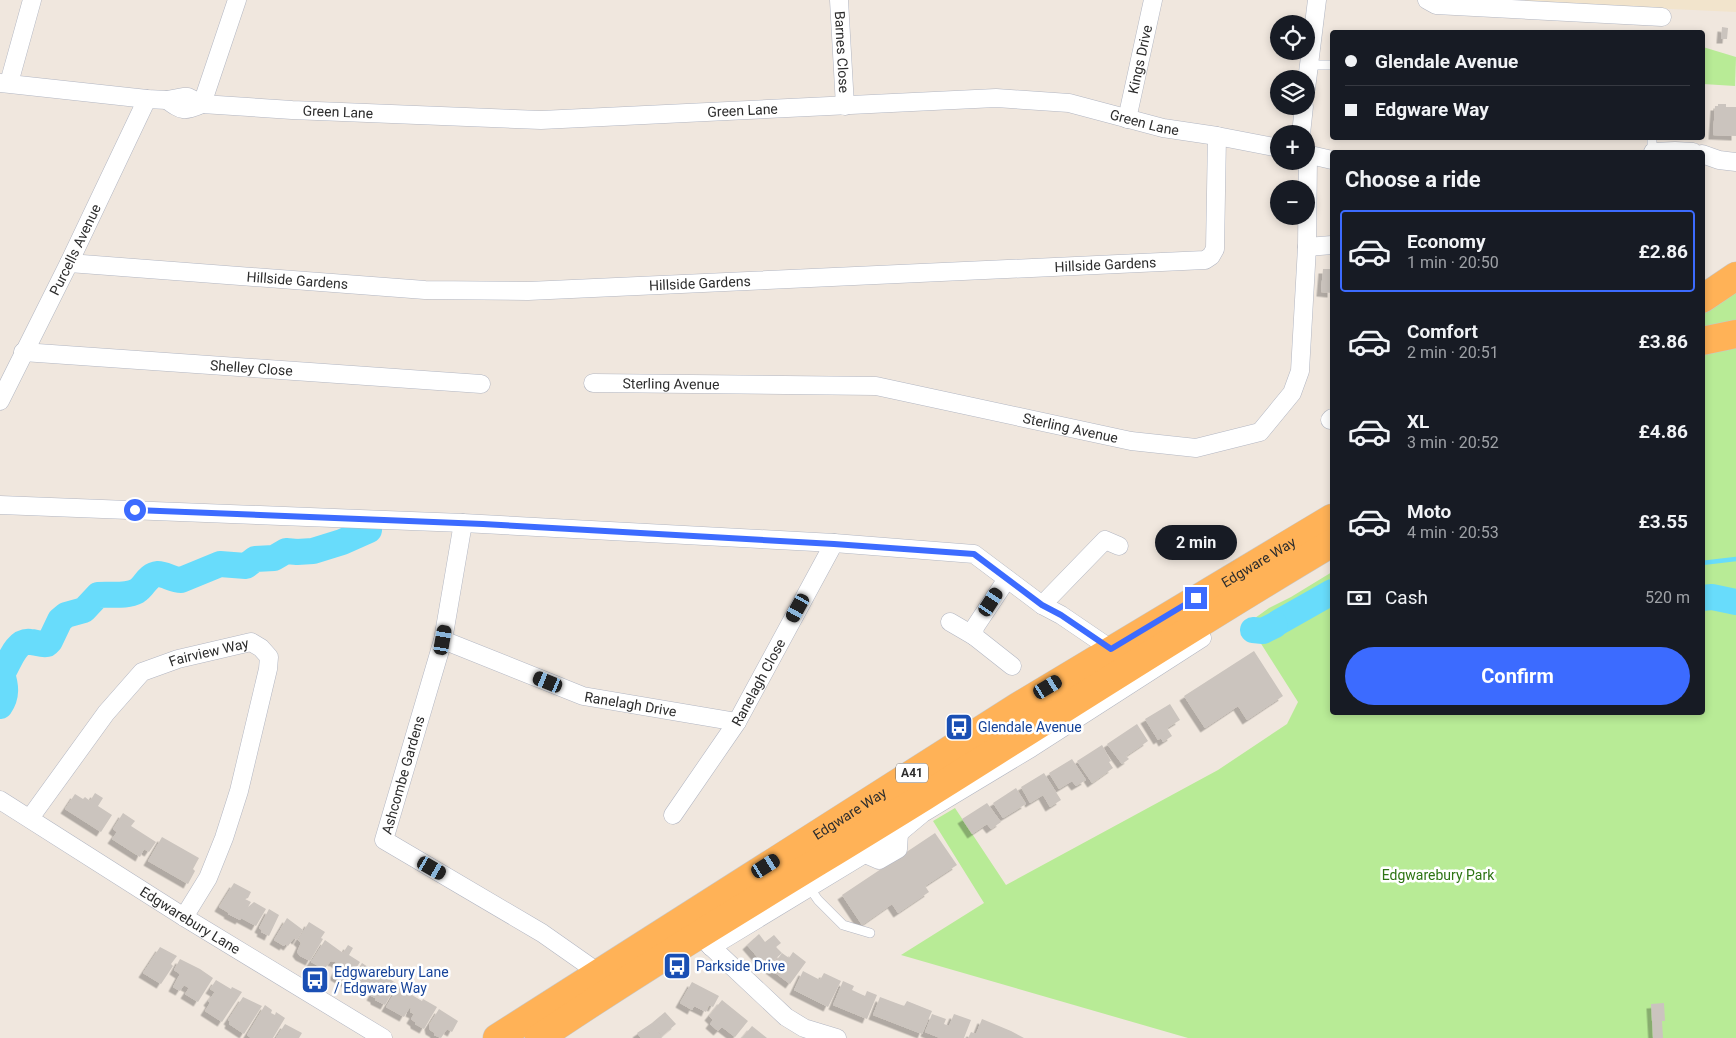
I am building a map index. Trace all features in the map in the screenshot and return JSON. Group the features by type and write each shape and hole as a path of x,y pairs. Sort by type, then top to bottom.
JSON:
{"highway":[{"path":"1705,297 1736,276"},
{"path":"1705,340 1736,334"},
{"name":"Edgware Way","path":"497,1038 1017,706 1330,519"},
{"name":"Edgware Way","path":"539,1038 705,941 924,797 1220,618 1330,544"}],"street":[{"path":"32,0 5,83 147,99"},
{"path":"202,104 237,0"},
{"name":"Barnes Close","path":"839,0 845,106"},
{"name":"Kings Drive","path":"1126,119 1153,0"},
{"path":"1308,70 1317,0"},
{"path":"1427,0 1436,6 1662,17"},
{"name":"Green Lane","path":"147,99 167,100 180,110 188,110 202,104 541,120 996,98 1069,103 1162,128 1270,146"},
{"name":"Purcells Avenue","path":"0,401 5,378 23,352 69,263 147,99"},
{"name":"Hillside Gardens","path":"69,263 425,290 528,291 1206,260 1215,249 1217,136"},
{"path":"1705,155 1728,161 1736,174"},
{"path":"1315,157 1330,160"},
{"name":"Sterling Avenue","path":"593,383 876,386 1131,441 1196,448 1260,432 1292,393 1300,371 1307,247 1307,170"},
{"path":"1307,247 1330,245"},
{"name":"Shelley Close","path":"23,352 480,384"},
{"path":"0,505 464,523 974,554 1042,605 1061,615 1111,649"},
{"name":"Ashcombe Gardens","path":"464,523 443,640 384,840 542,933 599,972"},
{"path":"1042,605 1105,540 1120,546"},
{"name":"Ranelagh Close","path":"673,815 737,722 834,544"},
{"path":"974,636 975,627 1007,579"},
{"name":"Edgware Way","path":"705,941 810,887 863,853 879,860 892,853 898,849 899,833 923,813 1031,748 1220,618"},
{"path":"950,622 974,636 1012,666"},
{"name":"Ranelagh Drive","path":"443,640 583,696 737,722"},
{"name":"Fairview Way","path":"30,818 106,713 142,672 178,659 251,642 261,648 269,657 268,669 239,791 208,878 184,917"},
{"name":"Edgwarebury Lane","path":"0,800 184,917 383,1038"},
{"path":"705,941 786,1017 804,1028 837,1038"}],"lane":[{"path":"1309,65 1330,65"},
{"path":"810,887 818,900 843,924 870,933"}],"shaded area":[{"path":"1472,0 1736,0 1736,12"}],"green space":[{"path":"1705,48 1736,57 1735,86 1705,84"},
{"path":"1736,291 1736,324 1705,332 1705,311"},
{"name":"Edgwarebury Park","path":"1736,339 1736,1038 1188,1038 901,955 984,903 933,821 955,808 1006,885 1218,770 1287,724 1298,702 1248,623 1269,608 1330,573 1330,715 1705,715 1705,341"}],"building":[{"path":"1722,27 1728,28 1727,39 1721,39"},
{"path":"1718,104 1726,104 1726,107 1736,107 1736,136 1713,135 1715,106 1718,106"},
{"path":"1323,269 1330,269 1330,293 1321,292"},
{"path":"1254,651 1283,696 1247,720 1238,706 1205,728 1184,696"},
{"path":"1170,704 1180,720 1167,728 1172,736 1163,742 1161,738 1158,740 1145,719"},
{"path":"1137,724 1148,741 1126,756 1129,759 1122,764 1107,744"},
{"path":"1102,745 1113,768 1092,783 1077,761"},
{"path":"1072,759 1086,780 1076,786 1072,781 1059,789 1049,773"},
{"path":"1044,773 1061,800 1050,807 1043,795 1030,803 1021,787"},
{"path":"1016,788 1026,804 1003,818 993,803"},
{"path":"95,793 103,798 98,806 112,815 101,832 65,809 75,794 83,799 85,797 90,801"},
{"path":"987,803 1001,822 991,829 987,824 972,834 962,819"},
{"path":"123,813 135,821 131,826 156,842 149,852 144,849 140,857 112,839 117,832 113,829"},
{"path":"935,833 957,865 925,886 929,892 898,913 892,904 862,925 842,895"},
{"path":"162,837 199,858 188,884 148,861"},
{"path":"234,883 251,892 248,898 245,899 251,902 248,907 254,902 266,909 256,926 228,914 219,907"},
{"path":"269,909 279,915 269,936 261,932 262,930 259,928"},
{"path":"287,918 303,930 297,940 294,938 288,946 285,944 284,946 274,940"},
{"path":"309,922 325,932 310,961 300,956 297,952 301,943 298,940"},
{"path":"759,934 765,942 774,935 781,943 776,947 782,953 766,967 747,945"},
{"path":"325,940 343,953 348,945 353,948 349,955 360,962 347,983 335,976 339,965 335,962 331,961 324,969 311,962"},
{"path":"160,947 177,956 161,984 143,973"},
{"path":"793,952 806,962 790,984 770,969 782,953 789,958"},
{"path":"180,959 213,978 198,1002 185,994 189,988 184,985 180,991 173,987 180,974 174,970"},
{"path":"362,963 380,975 385,967 391,971 387,977 397,984 385,1005 371,996 376,987 369,982 364,991 349,984"},
{"path":"803,971 820,980 824,973 841,981 828,1007 794,990"},
{"path":"216,980 231,989 232,987 242,992 222,1022 205,1011 210,1003 208,1001 215,992 210,989"},
{"path":"843,981 854,986 852,990 865,996 867,991 877,995 867,1019 833,1005"},
{"path":"692,982 719,996 713,1007 709,1005 706,1012 694,1006 692,1010 680,1003"},
{"path":"399,985 422,1001 423,999 437,1007 424,1029 415,1024 411,1019 414,1014 410,1012 410,1007 404,1017 386,1007"},
{"path":"243,997 262,1006 244,1034 229,1024 230,1021 228,1020"},
{"path":"880,997 904,1006 907,1001 932,1011 922,1034 873,1015"},
{"path":"722,1000 748,1021 735,1037 722,1027 718,1031 710,1024 713,1020 709,1016"},
{"path":"1664,1003 1665,1021 1662,1021 1663,1038 1653,1038 1651,1004"},
{"path":"265,1005 272,1010 271,1013 275,1015 276,1012 285,1018 273,1038 251,1038 247,1035"},
{"path":"439,1009 458,1021 452,1032 447,1029 441,1038 434,1035 435,1033 430,1030 429,1025"},
{"path":"665,1012 676,1024 662,1036 653,1025 662,1038 641,1038 637,1033"},
{"path":"932,1014 946,1019 944,1024 949,1026 954,1014 971,1020 964,1038 940,1038 925,1032"},
{"path":"982,1019 1024,1038 968,1038 971,1032 976,1034"},
{"path":"285,1024 302,1033 299,1038 276,1038"},
{"path":"752,1026 767,1038 742,1038"}],"waterway":[{"path":"0,706 5,691 2,674 16,649 25,642 47,644 60,620 66,615 84,610 98,595 133,593 140,589 151,576 158,574 181,580 220,564 246,566 255,559 274,558 286,551 313,551 342,542 369,530"},
{"path":"1705,563 1736,559"},
{"path":"1279,622 1330,593"},
{"path":"1705,598 1712,597 1736,602"},
{"path":"1253,630 1263,631 1275,625"}],"place":[{"name":"Glendale Avenue","path":"959,727"},
{"name":"Parkside Drive","path":"677,966"},
{"name":"Edgwarebury Lane / Edgware Way","path":"315,980"}],"route":[{"path":"135,510 483,524 974,554 1042,605 1061,615 1111,649 1196,598"}]}
